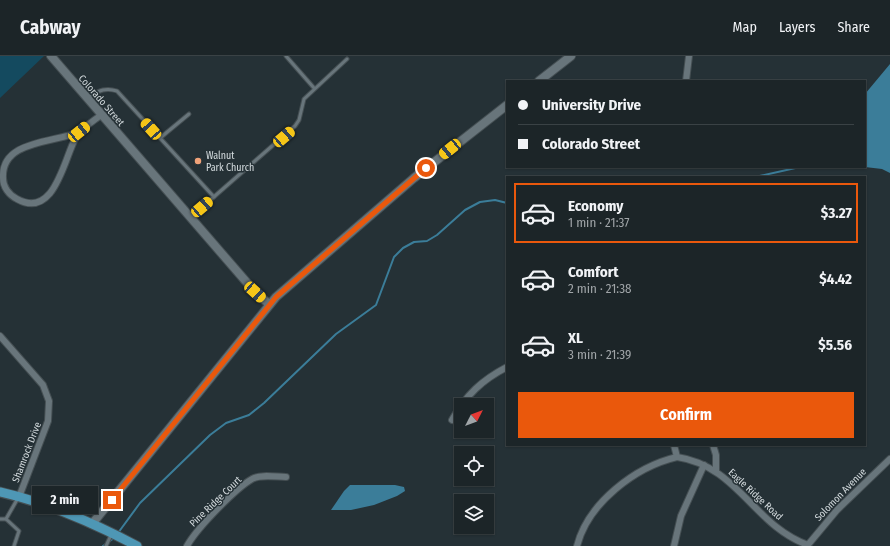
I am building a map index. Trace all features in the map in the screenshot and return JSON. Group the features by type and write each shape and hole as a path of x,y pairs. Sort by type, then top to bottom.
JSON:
{"main road":[{"path":"0,492 19,497 92,524 137,546"}],"street":[{"name":"Colorado Street","path":"51,56 255,292 269,304"},
{"path":"540,80 571,56"},
{"path":"686,80 689,56"},
{"path":"92,524 269,304 414,178 506,106"},
{"path":"79,132 57,185 44,200 32,203 20,201 10,194 5,187 3,171 6,159 11,154 24,147 62,138 79,132 101,115"},
{"name":"Shamrock Drive","path":"0,336 43,385 50,404 48,421 19,497"},
{"path":"452,420 464,399 476,387 492,374 506,367"},
{"path":"577,546 581,534 593,514 614,492 642,471 658,463 677,457 674,446"},
{"path":"714,446 716,471"},
{"name":"Eagle Ridge Road","path":"677,457 704,465 716,471 732,483 753,506 778,528 808,546"},
{"name":"Solomon Avenue","path":"808,546 842,504 890,459"},
{"path":"674,546 681,516 704,465"},
{"name":"Pine Ridge Court","path":"187,546 196,531 222,505 252,479 286,477"}],"lane":[{"path":"286,56 314,88"},
{"path":"190,218 295,126 299,120 304,99 346,59"},
{"path":"87,98 102,89 109,88 117,91 214,197"},
{"path":"160,138 189,114"},
{"path":"6,519 19,497"},
{"path":"0,519 6,519 19,531 14,546"},
{"path":"106,546 112,533"}],"shaded area":[{"path":"0,56 44,56 0,98"},
{"path":"890,64 890,173 882,169 866,167 866,93"},
{"path":"350,485 395,485 404,487 405,491 397,496 374,505 351,510 331,510"}],"waterway":[{"path":"760,176 796,168"},
{"path":"118,533 140,503 210,435 226,423 249,415 264,403 336,334 376,305 394,257 403,248 414,242 427,241 437,235 465,210 480,202 495,200 506,203"},
{"path":"103,546 114,538"}],"place":[{"name":"Walnut Park Church","path":"198,161"}],"route":[{"path":"112,500 256,323 269,304 426,168"}]}
